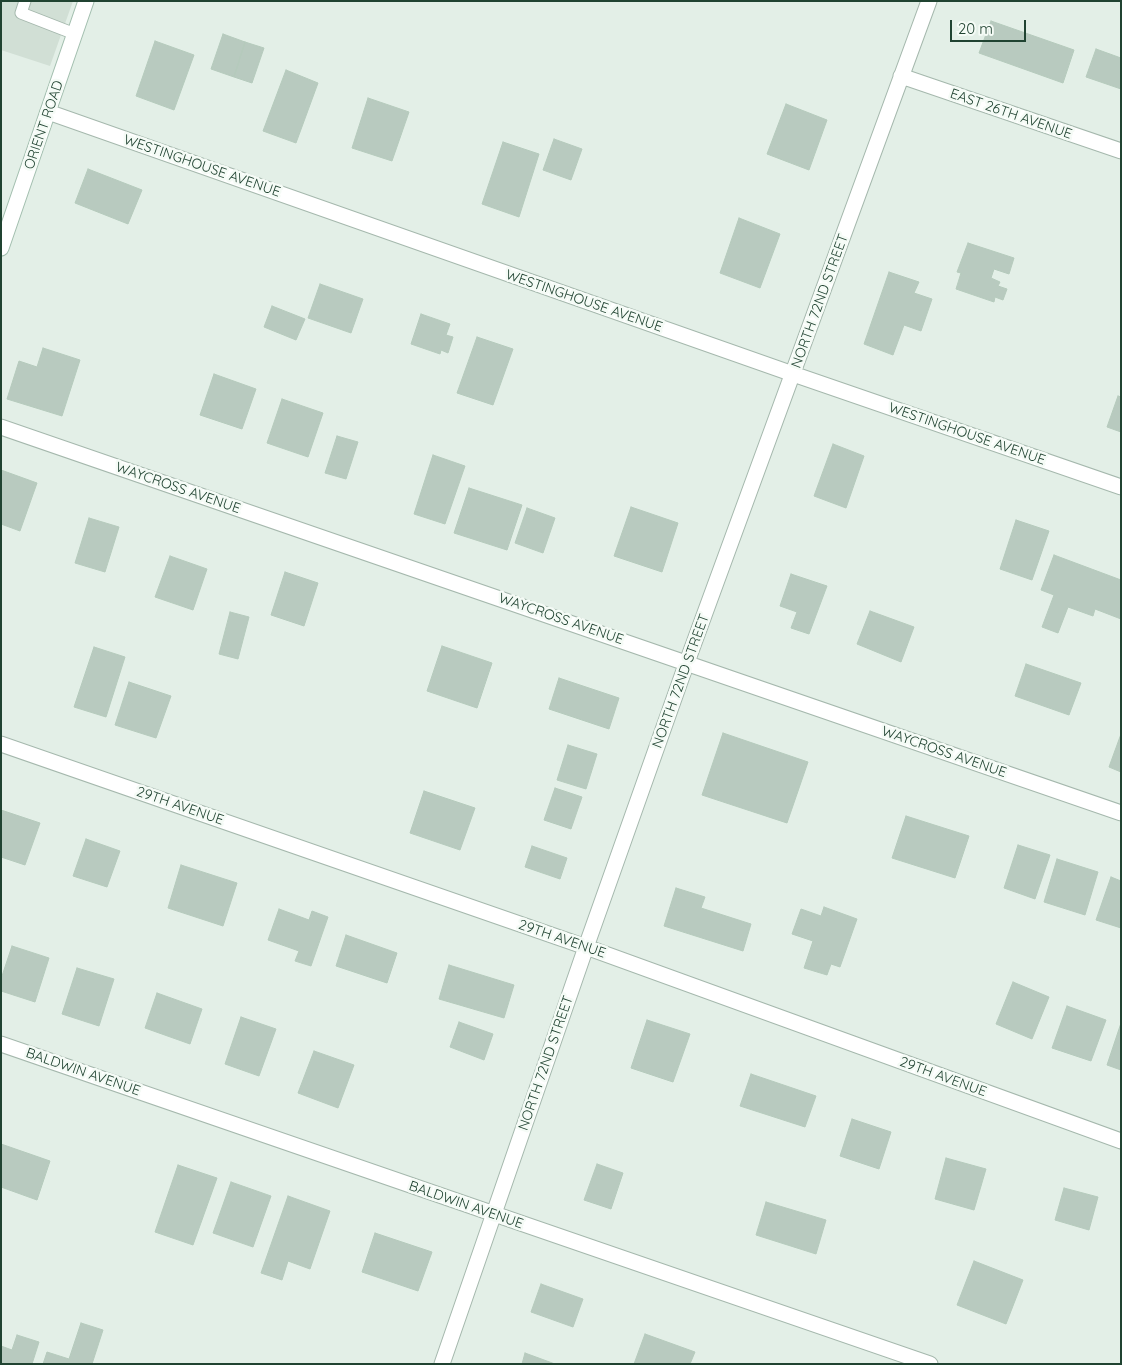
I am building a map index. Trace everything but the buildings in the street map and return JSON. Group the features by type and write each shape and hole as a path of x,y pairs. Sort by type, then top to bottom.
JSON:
{"street":[{"name":"ORIENT ROAD","path":"1,248 86,1"},
{"name":"NORTH 72ND STREET","path":"442,1364 687,662 929,1"},
{"name":"EAST 26TH AVENUE","path":"901,76 1121,151"},
{"name":"WESTINGHOUSE AVENUE","path":"48,112 793,374 1121,487"},
{"name":"WAYCROSS AVENUE","path":"1,427 1121,813"},
{"name":"29TH AVENUE","path":"1,744 586,947 1121,1141"},
{"name":"BALDWIN AVENUE","path":"1,1044 930,1364"}],"lane":[{"path":"25,1 21,13 75,34"}],"shaded area":[{"path":"1,1 73,1 50,66 1,50"}]}
